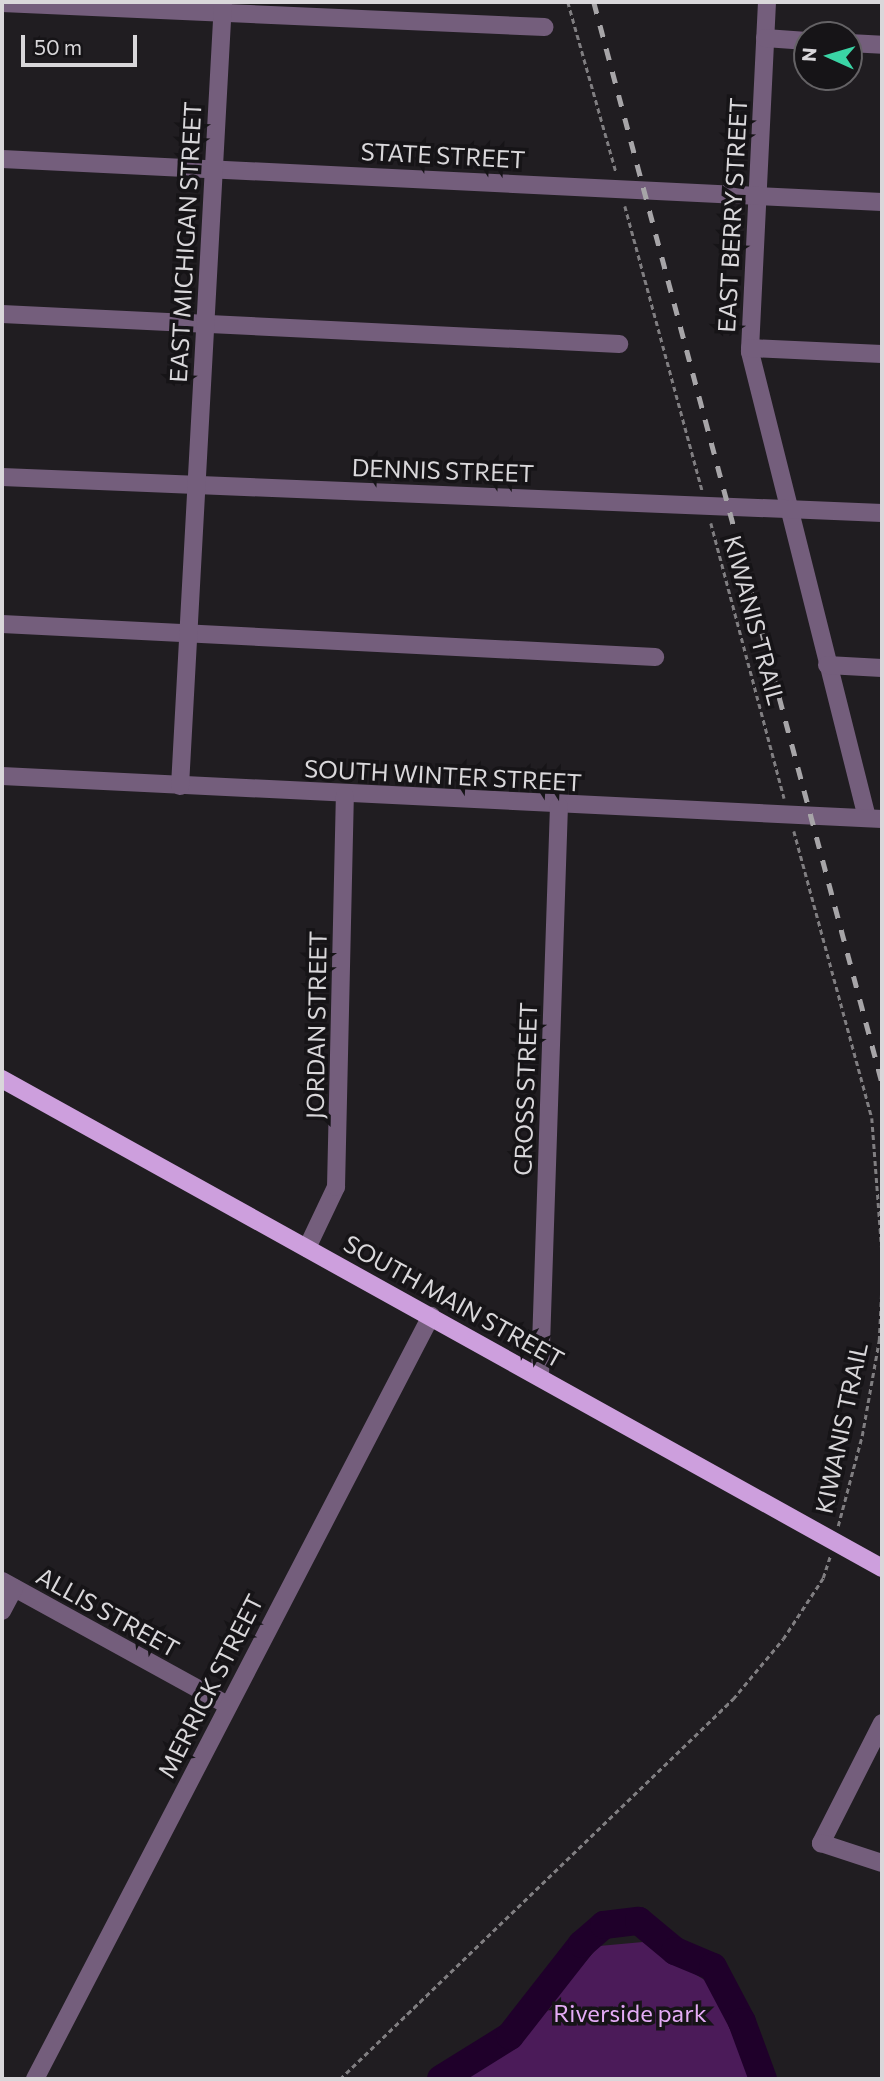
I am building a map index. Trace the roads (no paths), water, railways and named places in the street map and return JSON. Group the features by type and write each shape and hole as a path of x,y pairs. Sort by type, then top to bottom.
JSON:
{"main road":[{"name":"SOUTH MAIN STREET","path":"2,1079 540,1375 882,1568"}],"street":[{"name":"EAST BERRY STREET","path":"767,2 750,348 827,665 875,818"},
{"path":"2,3 223,8 544,27"},
{"name":"EAST MICHIGAN STREET","path":"180,786 223,8"},
{"path":"765,38 793,40"},
{"path":"863,43 882,44"},
{"name":"STATE STREET","path":"2,159 882,201"},
{"path":"2,314 205,326 619,344"},
{"path":"750,348 882,354"},
{"name":"DENNIS STREET","path":"2,477 882,513"},
{"path":"2,624 187,636 656,657"},
{"path":"827,665 882,668"},
{"name":"SOUTH WINTER STREET","path":"2,776 345,796 875,818"},
{"name":"JORDAN STREET","path":"307,1248 336,1187 345,796"},
{"name":"CROSS STREET","path":"540,1375 559,806"},
{"name":"MERRICK STREET","path":"35,2079 431,1316"},
{"path":"2,1611 8,1585"},
{"name":"ALLIS STREET","path":"8,1585 228,1705"},
{"path":"882,1723 821,1843 882,1863"}],"waterway":[{"path":"441,2079 510,2036 582,1944 604,1925 639,1921 675,1951 713,1967 742,2022 763,2079"}],"railway":[{"path":"594,2 882,1082"}],"park label":[{"name":"Riverside park","path":"630,2013"}]}
